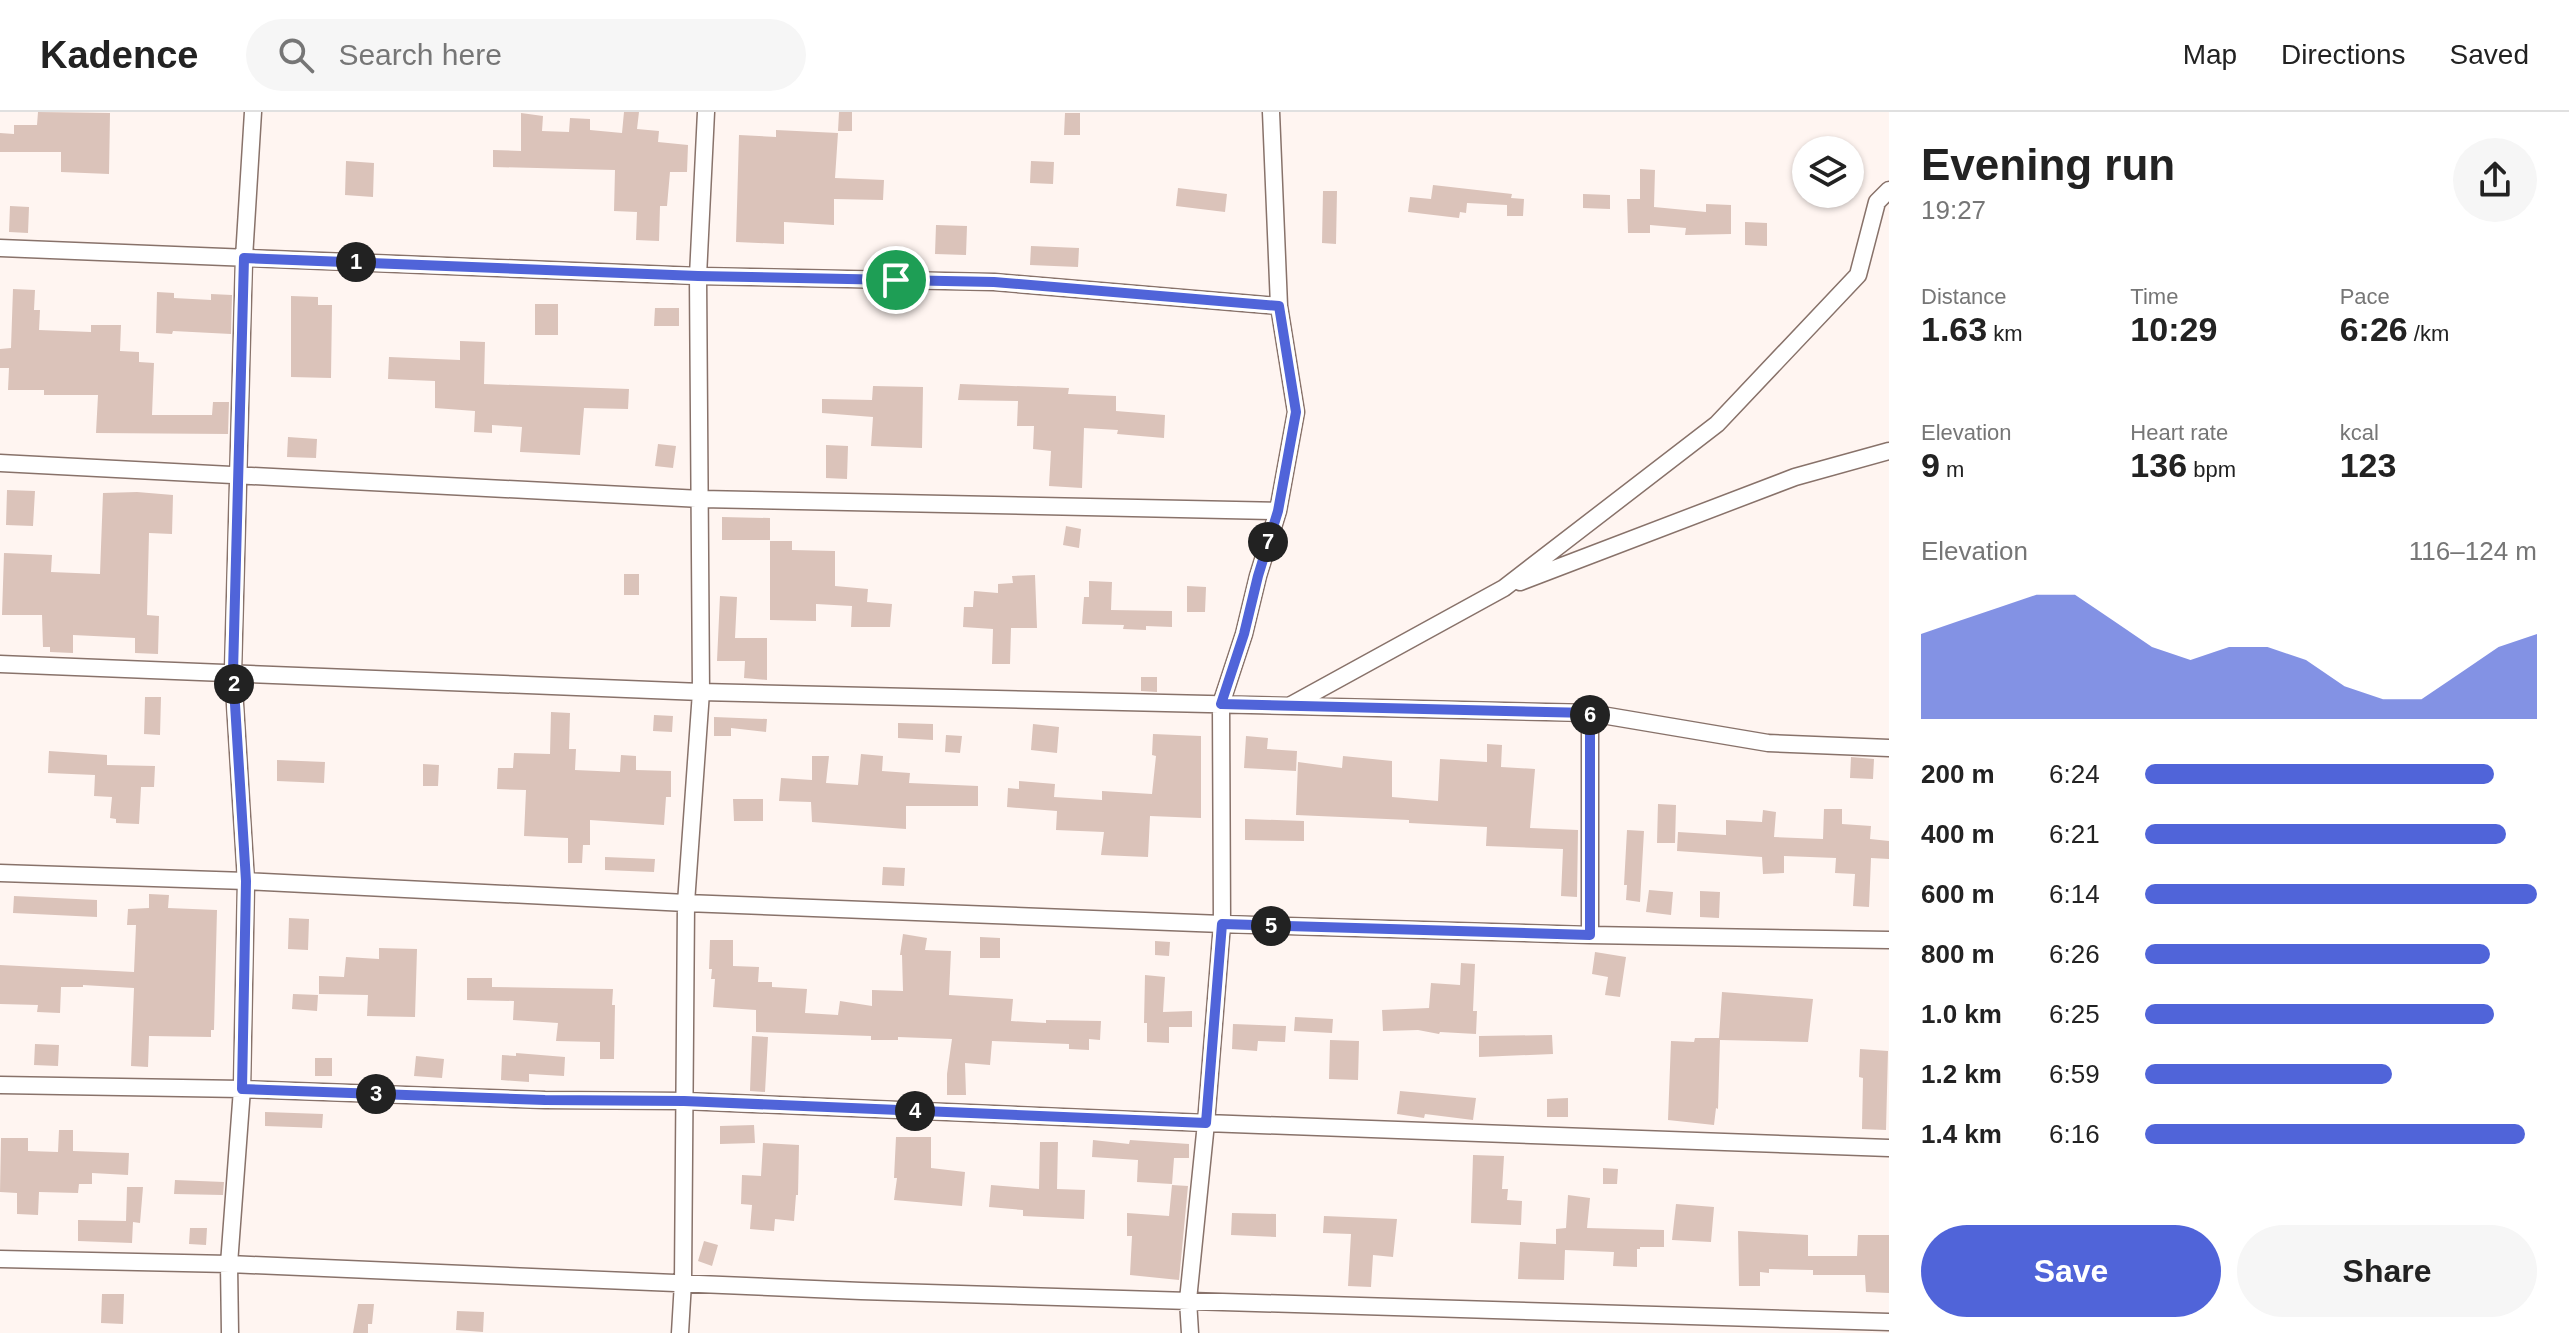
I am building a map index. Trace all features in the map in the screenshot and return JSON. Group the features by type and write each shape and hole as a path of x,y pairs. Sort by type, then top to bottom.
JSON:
{"street":[{"path":"230,1333 229,1264 242,1089 246,881 233,672 244,258 253,112"},
{"path":"680,1333 686,903 701,692 698,276 706,112"},
{"path":"1190,1333 1188,1300 1222,924 1221,704 1278,511 1296,412 1279,306 1271,112"},
{"path":"1504,588 1717,424 1858,275 1877,202 1889,190"},
{"path":"0,248 698,276 994,282 1279,306"},
{"path":"1290,706 1504,588 1795,477 1889,451"},
{"path":"0,463 701,499 1278,511"},
{"path":"0,664 701,692 1590,713 1768,743 1889,748"},
{"path":"1590,713 1590,935"},
{"path":"0,873 1222,924 1889,940"},
{"path":"0,1085 684,1101 1889,1148"},
{"path":"0,1259 229,1264 861,1291 1889,1322"}],"building":[{"path":"38,112 110,113 109,174 61,172 61,152 0,152 0,133 14,134 14,125 37,125"},
{"path":"624,112 639,112 637,129 659,131 658,142 688,145 687,172 670,172 667,206 660,206 659,241 636,240 637,212 614,211 615,170 493,167 493,150 521,151 521,113 543,116 542,131 569,132 570,118 590,119 590,130 622,133"},
{"path":"839,112 852,112 852,131 838,131"},
{"path":"1065,113 1080,113 1080,135 1064,135"},
{"path":"776,130 838,133 835,178 884,180 883,200 834,199 834,225 784,222 784,244 736,242 739,135 776,137"},
{"path":"346,161 374,163 373,197 345,195"},
{"path":"1031,161 1054,162 1053,184 1030,183"},
{"path":"1640,169 1655,170 1654,207 1706,212 1706,204 1731,205 1731,234 1685,235 1686,228 1650,225 1650,233 1628,233 1627,199 1640,199"},
{"path":"1433,185 1512,194 1511,198 1524,199 1523,216 1507,216 1507,205 1467,203 1466,213 1460,212 1459,218 1408,212 1410,197 1431,199"},
{"path":"1178,188 1227,194 1225,212 1176,206"},
{"path":"1323,191 1337,191 1336,244 1322,243"},
{"path":"1583,194 1610,195 1610,209 1583,208"},
{"path":"10,206 29,207 28,233 9,232"},
{"path":"1745,222 1767,223 1767,246 1745,245"},
{"path":"936,225 967,226 966,255 935,254"},
{"path":"1031,246 1079,248 1078,267 1030,265"},
{"path":"13,289 35,290 34,310 40,310 39,330 91,332 91,325 121,325 120,351 139,352 139,362 154,363 152,415 212,415 213,402 229,402 228,434 96,433 98,395 44,395 44,390 8,390 9,368 0,368 0,349 11,348"},
{"path":"157,292 174,293 174,298 211,300 211,294 232,295 231,334 156,333"},
{"path":"291,296 318,297 318,305 332,305 331,378 291,377"},
{"path":"535,304 558,304 558,335 535,335"},
{"path":"655,308 679,308 679,326 654,326"},
{"path":"460,341 485,342 484,384 629,389 628,409 584,408 580,455 520,452 522,427 492,425 492,433 474,432 475,411 435,408 435,381 388,379 389,357 460,360"},
{"path":"960,384 1069,388 1068,394 1116,396 1116,411 1165,415 1164,438 1084,428 1082,488 1049,486 1051,451 1033,449 1034,426 1017,426 1018,401 958,400"},
{"path":"873,386 923,387 922,448 871,446 873,417 822,413 822,399 872,400"},
{"path":"288,437 317,439 316,458 287,457"},
{"path":"658,444 676,446 673,468 655,466"},
{"path":"826,445 848,446 847,479 826,478"},
{"path":"7,490 35,491 33,526 6,525"},
{"path":"103,493 173,495 172,534 149,533 147,615 159,616 158,654 135,653 135,638 73,635 73,653 50,652 50,647 43,647 42,615 2,615 4,553 52,555 51,572 100,574"},
{"path":"722,517 770,518 770,540 722,540"},
{"path":"1066,526 1081,529 1079,548 1063,545"},
{"path":"770,541 792,541 792,550 835,551 835,586 868,589 867,602 892,604 890,627 851,627 852,606 816,604 816,621 770,620"},
{"path":"624,574 639,574 639,595 624,595"},
{"path":"1035,575 1037,628 1011,628 1010,664 992,664 993,629 963,627 964,607 973,607 974,591 998,593 998,584 1013,583 1012,576"},
{"path":"1089,581 1112,582 1111,610 1172,611 1172,627 1146,626 1146,630 1123,629 1124,625 1082,624 1084,597 1089,597"},
{"path":"1187,586 1206,587 1205,612 1187,612"},
{"path":"720,596 737,597 735,638 767,638 767,680 744,678 745,661 717,661"},
{"path":"1141,677 1157,677 1157,692 1141,691"},
{"path":"145,697 161,697 160,735 144,734"},
{"path":"551,712 570,713 569,749 576,749 575,770 620,772 621,755 636,756 636,770 671,771 671,797 666,797 664,825 590,820 590,845 583,845 582,863 568,863 568,838 524,836 526,790 497,789 498,768 513,768 514,753 550,754"},
{"path":"654,715 673,716 672,732 653,731"},
{"path":"714,717 767,719 766,732 731,728 731,736 714,736"},
{"path":"898,723 933,724 933,740 898,738"},
{"path":"1033,724 1059,727 1057,753 1031,750"},
{"path":"1153,734 1201,736 1201,818 1150,816 1148,857 1101,855 1104,832 1056,830 1057,811 1007,807 1008,788 1019,789 1019,781 1055,784 1054,797 1102,800 1102,791 1152,794 1156,756 1152,755"},
{"path":"946,735 962,736 960,753 945,752"},
{"path":"1246,736 1268,738 1267,749 1297,751 1296,771 1244,768"},
{"path":"1487,744 1502,745 1501,767 1535,769 1530,828 1578,830 1577,897 1561,896 1563,849 1486,846 1487,827 1296,815 1298,762 1342,768 1343,756 1392,761 1392,797 1438,801 1440,759 1487,762"},
{"path":"49,751 107,755 107,765 155,766 154,787 141,787 139,824 116,823 116,819 110,818 112,797 94,796 95,775 48,773"},
{"path":"861,754 883,756 882,771 910,773 909,783 978,786 978,806 906,806 906,829 812,822 811,802 779,801 781,778 812,780 812,756 829,756 826,783 858,785"},
{"path":"1851,757 1874,759 1873,779 1850,778"},
{"path":"277,760 325,762 324,783 277,781"},
{"path":"423,764 439,765 438,786 423,786"},
{"path":"733,799 763,799 763,821 734,821"},
{"path":"1658,804 1676,805 1675,843 1657,843"},
{"path":"1824,809 1842,809 1842,824 1871,826 1870,839 1889,841 1889,859 1871,858 1869,907 1853,906 1855,874 1835,873 1836,858 1784,856 1784,873 1763,874 1762,857 1677,851 1678,832 1726,835 1726,820 1762,822 1763,810 1776,812 1774,837 1823,839"},
{"path":"1245,819 1304,821 1304,841 1245,840"},
{"path":"1627,830 1644,831 1640,902 1626,900"},
{"path":"605,857 655,859 654,872 605,870"},
{"path":"883,867 905,868 904,886 882,885"},
{"path":"1649,890 1673,892 1671,915 1646,912"},
{"path":"1700,891 1720,892 1719,918 1700,917"},
{"path":"149,894 169,895 168,908 217,910 214,1030 211,1030 211,1037 149,1036 148,1067 131,1066 134,988 61,987 60,1013 37,1012 38,1005 0,1004 0,965 134,972 136,925 127,925 128,909 149,908"},
{"path":"14,896 97,900 97,917 13,913"},
{"path":"289,918 309,919 308,950 288,949"},
{"path":"903,934 927,938 925,950 951,951 949,995 1013,999 1011,1021 1101,1021 1100,1040 1089,1039 1089,1050 1069,1049 1069,1044 992,1041 990,1065 965,1063 966,1095 947,1095 952,1039 898,1037 898,1040 871,1040 871,1036 756,1032 756,1010 713,1007 715,979 711,979 712,969 709,969 710,940 733,940 733,966 759,967 758,982 772,982 772,987 807,989 805,1013 838,1015 840,1001 872,1006 872,990 903,991 900,955"},
{"path":"980,937 1000,938 1000,958 980,958"},
{"path":"1155,941 1170,942 1169,956 1155,955"},
{"path":"379,948 417,949 415,1017 367,1016 368,995 319,994 319,976 344,977 346,957 379,959"},
{"path":"1595,952 1626,957 1620,997 1605,995 1608,977 1592,974"},
{"path":"1461,963 1475,964 1473,1011 1477,1011 1476,1034 1383,1031 1382,1010 1429,1008 1431,983 1460,985"},
{"path":"1145,975 1165,977 1163,1012 1192,1011 1192,1027 1169,1027 1169,1043 1147,1042 1147,1023 1144,1023"},
{"path":"467,978 492,978 492,987 613,989 614,1059 600,1059 600,1042 556,1041 558,1023 513,1020 514,1001 467,1000"},
{"path":"1722,992 1813,999 1808,1042 1720,1040 1718,1109 1714,1125 1668,1120 1671,1041 1694,1042 1695,1038 1719,1038"},
{"path":"293,994 318,995 317,1011 292,1009"},
{"path":"1295,1017 1333,1019 1332,1033 1294,1031"},
{"path":"1233,1024 1286,1026 1285,1042 1258,1041 1257,1051 1232,1049"},
{"path":"1552,1035 1553,1054 1479,1057 1479,1036"},
{"path":"752,1036 768,1037 765,1092 750,1091"},
{"path":"1330,1040 1359,1041 1358,1080 1329,1079"},
{"path":"35,1044 59,1045 58,1066 34,1065"},
{"path":"1860,1049 1888,1051 1886,1130 1862,1129"},
{"path":"516,1053 565,1057 564,1076 529,1074 529,1082 501,1080 502,1055 516,1056"},
{"path":"416,1056 444,1059 442,1078 414,1076"},
{"path":"315,1058 332,1058 332,1076 315,1076"},
{"path":"1400,1091 1476,1098 1473,1120 1397,1114"},
{"path":"1568,1098 1568,1117 1547,1117 1547,1099"},
{"path":"265,1112 323,1114 322,1128 265,1126"},
{"path":"754,1125 755,1143 720,1144 720,1126"},
{"path":"59,1130 73,1130 73,1151 129,1153 128,1175 92,1173 92,1184 79,1184 78,1193 39,1192 38,1215 17,1214 17,1193 0,1192 1,1138 28,1138 28,1151 58,1152"},
{"path":"896,1137 931,1137 931,1168 965,1172 962,1206 894,1200"},
{"path":"1093,1140 1129,1144 1130,1140 1189,1144 1189,1158 1174,1158 1172,1184 1137,1182 1138,1160 1092,1157"},
{"path":"1040,1142 1058,1142 1057,1189 1085,1190 1084,1219 1023,1216 1023,1210 989,1207 991,1185 1039,1189"},
{"path":"763,1143 799,1145 794,1221 775,1219 774,1231 750,1229 752,1205 741,1204 742,1175 761,1176"},
{"path":"1473,1155 1504,1156 1502,1189 1508,1189 1507,1200 1522,1201 1521,1225 1471,1223"},
{"path":"1603,1168 1618,1169 1617,1184 1603,1184"},
{"path":"175,1180 224,1182 223,1195 174,1194"},
{"path":"1172,1185 1188,1186 1179,1280 1130,1275 1132,1236 1127,1236 1127,1213 1169,1216"},
{"path":"127,1187 143,1187 140,1223 133,1222 132,1243 78,1241 78,1220 126,1221"},
{"path":"1568,1195 1590,1198 1587,1228 1664,1230 1664,1247 1637,1249 1637,1267 1613,1266 1614,1252 1565,1250 1564,1280 1518,1279 1520,1242 1556,1244 1556,1229 1566,1228"},
{"path":"1676,1204 1714,1207 1711,1242 1672,1240"},
{"path":"1232,1213 1276,1214 1276,1237 1231,1235"},
{"path":"1324,1216 1397,1219 1393,1257 1373,1255 1371,1287 1348,1286 1351,1234 1323,1233"},
{"path":"190,1228 207,1228 206,1245 189,1244"},
{"path":"1738,1231 1808,1235 1808,1256 1857,1256 1858,1235 1889,1235 1889,1293 1866,1292 1865,1275 1813,1275 1813,1270 1769,1269 1769,1273 1760,1272 1760,1286 1739,1286"},
{"path":"704,1241 718,1245 712,1266 698,1261"},
{"path":"102,1294 124,1294 123,1324 101,1323"},
{"path":"358,1304 374,1304 368,1333 353,1333"},
{"path":"457,1311 484,1312 483,1332 456,1330"}],"route":[{"path":"244,258 698,276 896,280 994,282 1279,306 1296,412 1278,511 1221,704 1590,713 1590,935 1222,924 1206,1123 684,1101 545,1100 242,1089 246,881 233,672 244,258"}]}
